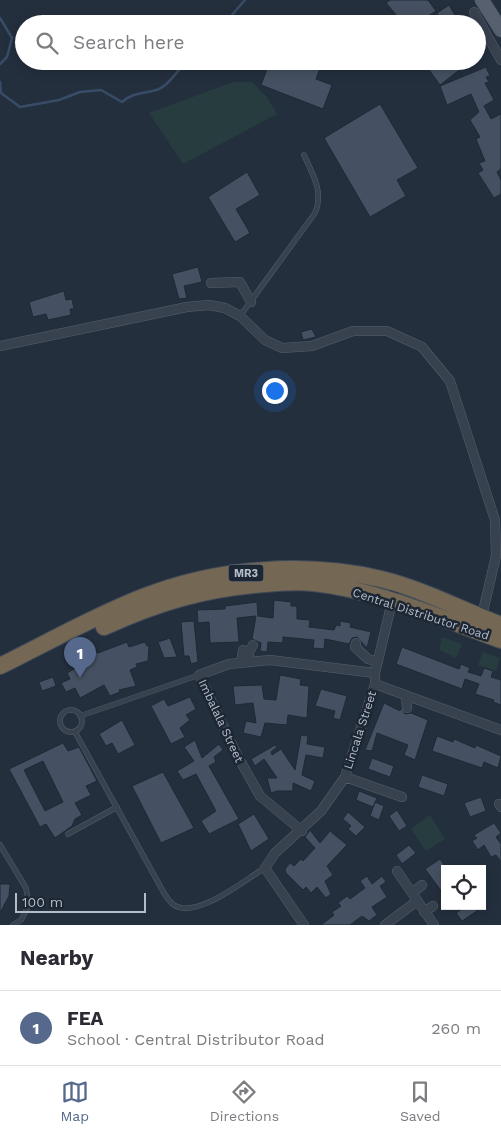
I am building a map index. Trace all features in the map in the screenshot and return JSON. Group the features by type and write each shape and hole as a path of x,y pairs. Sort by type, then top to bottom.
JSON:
{"highway":[{"name":"Central Distributor Road","path":"0,666 142,597 202,579 290,569 350,573 396,584 479,625 501,640"},
{"name":"Central Distributor Road","path":"0,678 143,610 174,598 234,586 313,583 340,587 479,625 501,625"}],"main road":[{"path":"482,0 501,30"}],"street":[{"path":"486,33 501,60"},
{"path":"211,283 240,282 251,302"},
{"path":"0,346 187,306 210,305 225,308 240,316 265,340 282,348 312,346 353,332 387,331 422,347 450,381 495,520 496,556 479,625"},
{"name":"Lincala Street","path":"264,868 275,854 302,831 321,811 345,777 375,684 378,662 396,584"},
{"path":"356,643 355,647 361,654 378,662"},
{"path":"245,662 253,645"},
{"path":"243,650 245,662"},
{"name":"Imbalala Street","path":"302,831 260,796 237,755 199,675 229,664 270,660 307,663 376,673"},
{"path":"375,684 501,730"},
{"path":"406,695 407,708"},
{"path":"345,777 402,797"},
{"path":"264,868 304,925"},
{"path":"398,871 434,925"},
{"path":"412,893 422,885"},
{"path":"391,923 417,901"},
{"path":"424,912 433,906"}],"lane":[{"path":"240,316 315,213 320,202 318,184 304,156"},
{"path":"80,716 199,675"},
{"path":"75,732 64,730 60,719 64,713 71,710 80,716"},
{"path":"75,732 81,727 80,716"},
{"path":"75,732 164,893 173,905 192,910 217,898 264,868"},
{"path":"68,834 117,807"},
{"path":"0,845 26,888 29,905 20,920 13,925"}],"green space":[{"path":"233,82 252,82 267,97 277,114 183,164 149,113"},
{"path":"442,637 462,644 456,658 439,650"},
{"path":"483,652 500,658 496,671 478,665"},
{"path":"430,815 445,839 426,851 411,829"}],"building":[{"path":"390,0 428,0 436,11 430,15 396,15 386,3"},
{"path":"449,5 455,15 438,15 437,13"},
{"path":"486,67 490,76 486,77 489,82 485,83 494,100 484,106 491,119 501,114 501,169 497,172 501,180 501,194 494,198 478,173 483,170 479,163 485,161 476,139 480,137 470,120 479,112 471,94 447,105 440,86 479,70 486,70"},
{"path":"267,70 320,70 316,79 332,85 323,109 261,85"},
{"path":"429,70 459,70 440,85"},
{"path":"380,104 418,168 397,180 406,196 370,217 324,138"},
{"path":"247,172 260,195 236,209 250,233 235,242 208,197"},
{"path":"198,267 202,282 184,286 187,298 179,299 172,274"},
{"path":"64,291 66,300 72,299 74,309 70,309 71,315 48,320 46,314 33,317 29,302"},
{"path":"312,329 316,337 303,340 301,332"},
{"path":"274,600 291,602 291,606 297,606 297,619 310,620 309,627 334,630 336,625 340,626 340,621 351,623 350,627 371,632 367,648 357,637 352,638 349,644 325,639 324,649 313,648 314,640 283,637 283,643 268,642 267,652 260,651 261,643 252,639 256,616 237,618 239,642 210,643 209,622 198,623 197,610 225,609 225,606 257,602 258,616 273,618"},
{"path":"194,621 198,662 191,664 189,656 184,656 181,622"},
{"path":"170,638 177,657 164,658 158,642"},
{"path":"127,642 129,647 145,642 147,646 149,645 148,661 136,664 137,667 130,670 136,686 119,690 120,692 110,696 104,685 80,698 75,688 66,692 61,683 70,679 67,673 91,659 89,653 95,651 98,653"},
{"path":"402,647 459,669 461,664 470,668 468,672 481,676 484,668 493,671 491,677 501,680 501,705 493,702 494,700 475,694 479,684 465,679 462,689 396,664"},
{"path":"280,675 301,679 300,685 309,686 307,718 288,715 287,725 265,723 261,737 243,733 246,721 256,723 253,703 235,705 233,686 262,685 264,699 276,700"},
{"path":"53,677 56,686 42,691 39,682"},
{"path":"321,689 347,696 340,720 333,718 335,711 315,706"},
{"path":"190,697 196,709 186,715 190,720 180,728 185,737 171,744 151,706 164,699 168,706"},
{"path":"384,703 400,711 401,708 405,714 411,713 428,720 415,760 404,755 408,745 377,733 372,751 365,750"},
{"path":"122,720 135,745 118,754 112,743 106,746 99,734"},
{"path":"301,735 308,736 307,744 325,747 323,758 306,755 302,775 315,781 311,791 293,783 293,791 271,793 267,778 277,778 264,759 255,766 251,759 275,745 277,747 271,752 272,755 281,749 295,770"},
{"path":"437,736 453,742 454,739 475,748 476,745 501,756 498,768 484,762 482,768 432,751"},
{"path":"195,740 202,758 219,744 223,750 214,757 216,762 209,766 239,819 209,834 201,821 216,811 196,774 183,780 177,771 194,761 184,747"},
{"path":"63,743 68,751 79,747 97,781 86,786 91,795 75,803 82,815 75,819 72,826 55,838 46,824 40,827 9,769","holes":["43,761 63,802 45,811 24,770"]},
{"path":"372,758 394,766 390,777 368,769"},
{"path":"163,772 194,828 161,843 132,786"},
{"path":"422,775 448,784 444,796 418,787"},
{"path":"359,791 377,798 373,807 356,800"},
{"path":"481,797 486,811 470,817 464,803"},
{"path":"375,802 384,806 379,820 370,816"},
{"path":"397,810 407,826 399,831 389,816"},
{"path":"348,812 365,827 356,836 348,829 351,826 343,819"},
{"path":"254,814 269,839 251,851 238,824"},
{"path":"494,823 501,833 496,837 501,844 501,862 496,855 491,857 484,845 478,850 472,841 477,838 474,835"},
{"path":"310,830 320,843 330,831 347,845 327,866 333,875 325,881 331,894 326,898 317,887 311,893 306,887 303,890 286,873 285,869 290,863 294,866 301,859 303,861 315,848 305,837"},
{"path":"409,845 416,853 402,864 396,855"},
{"path":"440,859 444,865 441,865 441,891 425,869"},
{"path":"367,876 372,884 382,876 386,882 380,886 387,897 372,907 377,915 369,921 362,916 350,925 321,925 334,915 332,912 341,906 338,903 347,896 350,899 365,888 360,881"},
{"path":"0,884 10,884 9,896 0,913"},
{"path":"460,910 477,911 462,921 456,913"}],"waterway":[{"path":"232,15 245,0"},
{"path":"0,18 12,38 7,57 0,64"},
{"path":"0,82 1,93 20,107 59,100 80,92 101,90 122,102 130,96 163,87 179,70"}],"place":[{"name":"FEA","path":"80,678"}]}
